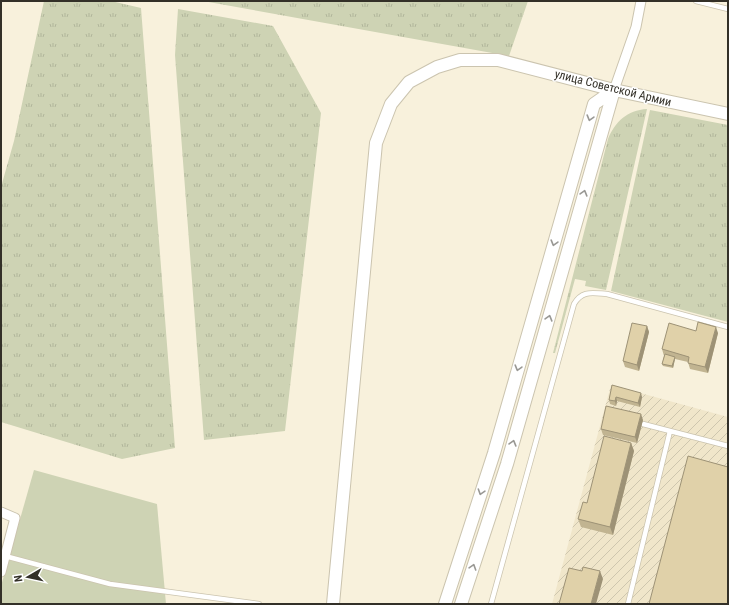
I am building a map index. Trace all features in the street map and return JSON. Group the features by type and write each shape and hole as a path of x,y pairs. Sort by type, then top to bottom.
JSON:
{"main road":[{"name":"улица Советской Армии","path":"333,604 376,143 391,104 409,82 436,67 460,60 498,60 614,90 728,114"},
{"path":"445,604 494,453 594,104 614,90"},
{"path":"461,604 507,464 614,90"}],"street":[{"path":"614,90 636,27 641,1"},
{"path":"1,512 15,518 1,572"}],"lane":[{"path":"696,1 728,9"},
{"path":"491,604 574,304 578,298 583,294 589,293 606,294 728,327"},
{"path":"643,424 728,446"},
{"path":"628,604 670,431"},
{"path":"5,556 110,584 259,604"}],"shaded area":[{"path":"611,385 728,417 728,604 552,604"}],"green space":[{"path":"44,1 111,1 141,8 175,448 122,459 1,422 1,187 14,141"},
{"path":"203,1 528,1 509,56"},
{"path":"178,9 273,26 321,113 285,431 204,440 175,55"},
{"path":"647,109 606,290 585,286 586,281 575,279 555,353 553,353 608,139 618,122 628,114"},
{"path":"650,110 728,125 728,322 611,291"},
{"path":"34,470 157,504 166,604 1,604 1,586"}],"building":[{"path":"698,322 716,327 705,367 688,363 689,357 662,349 669,323 696,331"},
{"path":"632,323 647,326 637,365 623,361"},
{"path":"665,354 675,357 672,366 662,364"},
{"path":"612,385 641,393 638,403 616,397 615,401 609,400"},
{"path":"606,406 641,414 635,437 601,429"},
{"path":"604,436 631,443 610,527 578,519 583,502 587,503"},
{"path":"688,456 728,467 728,604 649,604"},
{"path":"583,567 600,571 591,604 559,604 569,568 582,571"}]}
